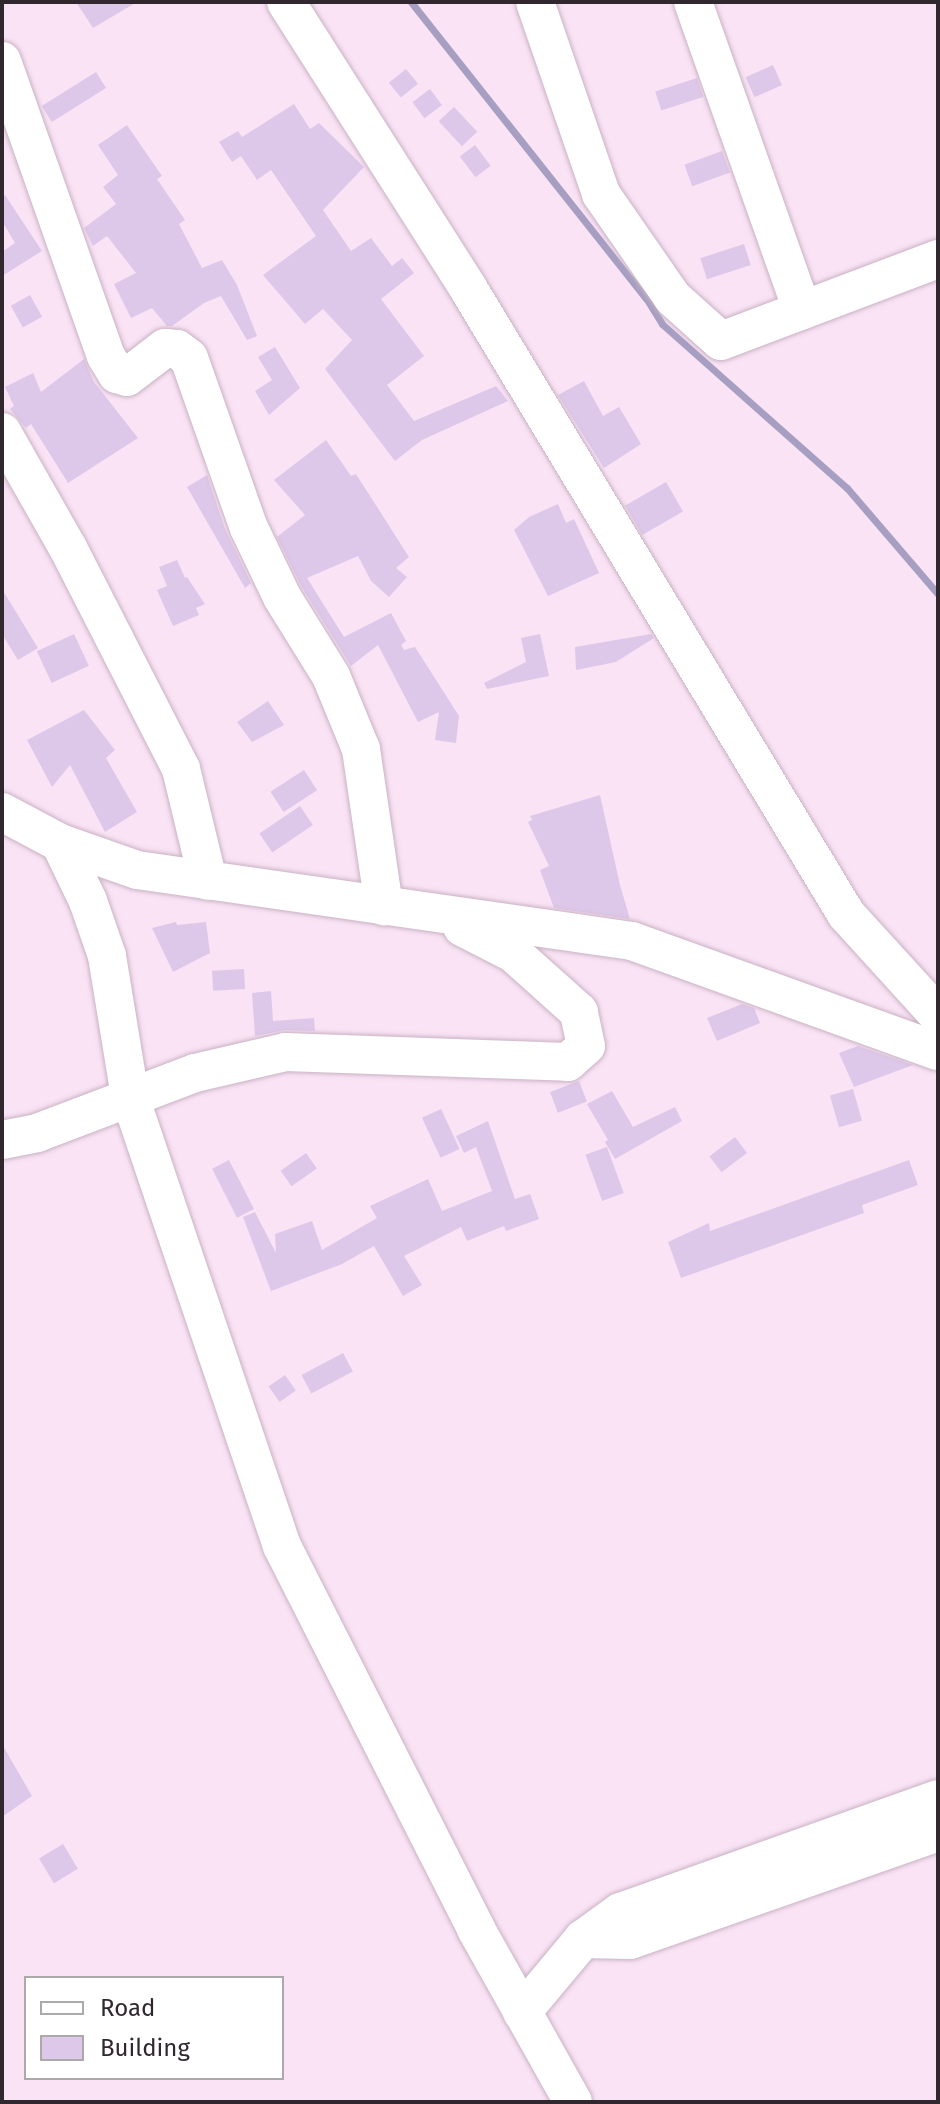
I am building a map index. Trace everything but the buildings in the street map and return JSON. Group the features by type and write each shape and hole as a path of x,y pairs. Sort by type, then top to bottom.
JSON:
{"street":[{"path":"286,2 468,288 846,914 938,1015"},
{"path":"535,2 601,194 673,298 721,341 938,259"},
{"path":"693,2 802,310"},
{"path":"2,61 111,365 117,374 127,377 165,348 177,349 189,358 249,528 282,597 331,676 361,749 384,906"},
{"path":"2,432 68,548 181,769 208,881"},
{"path":"2,812 60,843 137,870 632,941 938,1051"},
{"path":"60,843 88,901 107,956 130,1097 282,1546 476,1929 573,2102"},
{"path":"2,1140 37,1133 195,1073 285,1052 568,1062 586,1046 579,1012 513,953 435,913"},
{"path":"625,1926 938,1799"},
{"path":"522,2012 583,1939 938,1832"}],"waterway":[{"path":"411,2 646,298 662,324 847,488 938,594"}]}
